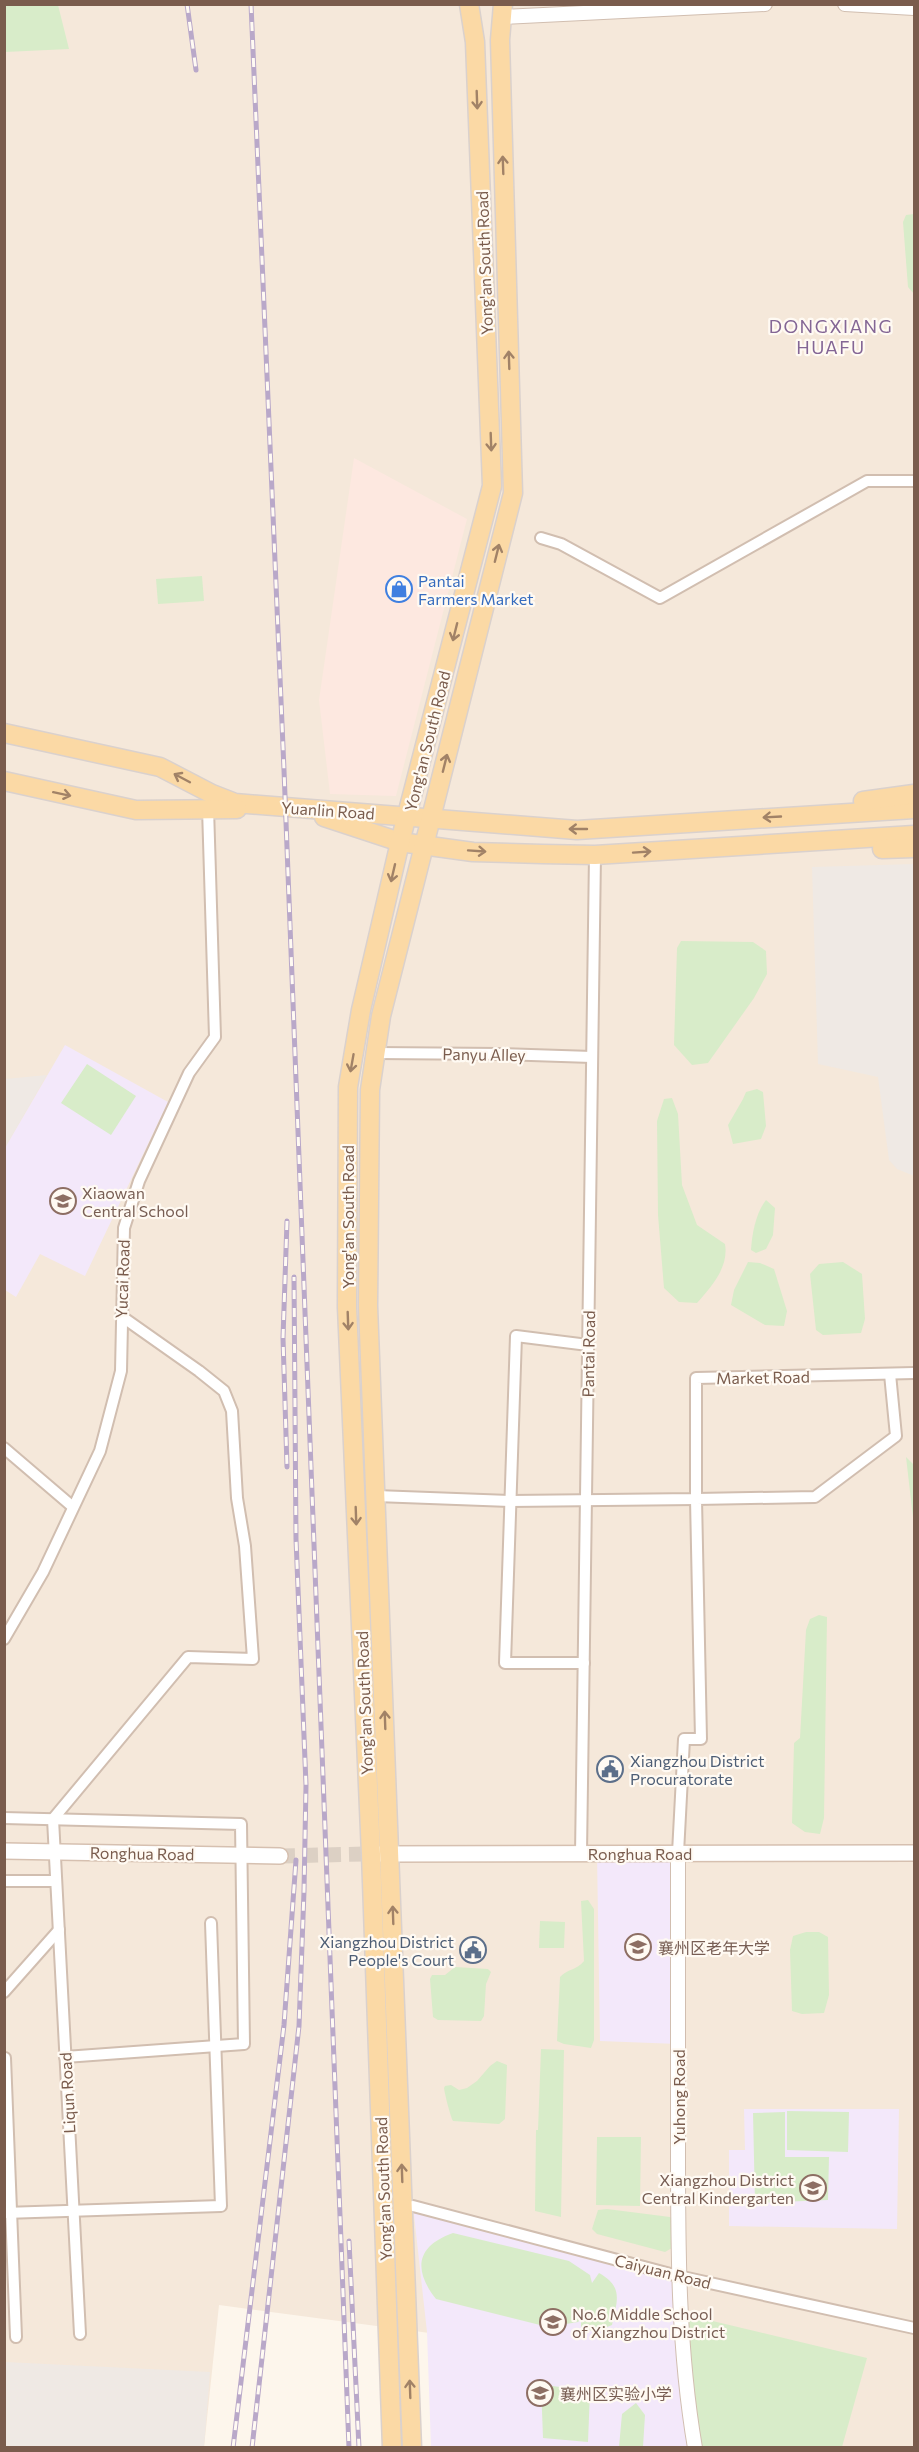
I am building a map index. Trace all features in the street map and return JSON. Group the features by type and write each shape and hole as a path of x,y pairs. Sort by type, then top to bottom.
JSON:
{"main road":[{"name":"Yong'an South Road","path":"392,2448 347,1307 348,1087 361,1010 400,842 492,486 475,42 471,4"},
{"name":"Yong'an South Road","path":"412,2448 391,1854 368,1306 370,1090 381,1016 513,493 501,8"},
{"name":"Yuanlin Road","path":"4,733 160,767 212,794 235,803 408,816 430,820 577,830 915,809"},
{"name":"Yuanlin Road","path":"4,781 136,810 208,808 323,817 400,842 473,852 595,855 915,835"},
{"name":"Yuanlin Road","path":"807,815 821,808 915,794"},
{"name":"Yuanlin Road","path":"806,842 851,850 915,848"},
{"name":"Ronghua Road","path":"4,1851 280,1856"},
{"name":"Ronghua Road","path":"368,1854 915,1852"}],"street":[{"path":"501,8 520,10 765,4"},
{"path":"845,4 915,8"},
{"path":"541,538 561,544 660,598 867,481 915,480"},
{"name":"Yucai Road","path":"4,1639 43,1572 100,1451 121,1371 124,1228 139,1181 189,1073 215,1036 208,808"},
{"name":"Pantai Road","path":"581,1854 595,855"},
{"name":"Panyu Alley","path":"375,1053 592,1057"},
{"path":"53,1819 188,1657 253,1659 246,1546 237,1498 232,1411 224,1391 121,1316"},
{"path":"584,1663 505,1663 516,1336 588,1346"},
{"name":"Market Road","path":"696,1499 696,1378 915,1373"},
{"path":"376,1496 510,1501 815,1497 896,1436 890,1374"},
{"path":"4,1448 73,1507"},
{"path":"678,1853 684,1739 701,1739 696,1499"},
{"path":"4,1818 241,1824 244,2044 65,2057"},
{"name":"Liqun Road","path":"53,1819 80,2334"},
{"name":"Yuhong Road","path":"678,1853 678,2276 682,2349 695,2448"},
{"path":"4,1881 56,1881"},
{"path":"8,2213 220,2206 211,1923"},
{"path":"4,1992 59,1930"},
{"path":"5,2058 8,2213 16,2337"},
{"name":"Caiyuan Road","path":"413,2206 678,2276 915,2328"}],"shaded area":[{"path":"5,5 914,5 914,2447 437,2447 437,2334 219,2305 204,2447 5,2448"},
{"path":"354,458 467,519 396,796 330,794 319,700"},
{"path":"914,864 914,1176 897,1169 889,1160 878,1077 818,1064 812,867"},
{"name":"Xiaowan Central School","path":"65,1045 168,1102 85,1276 40,1254 16,1297 5,1290 5,1148"},
{"path":"47,1075 5,1148 5,1079"},
{"name":"襄州区老年大学","path":"678,1853 678,2044 600,2041 597,1854"},
{"name":"Xiangzhou District Central Kindergarten","path":"744,2109 899,2109 897,2229 729,2226 729,2150 745,2150"},
{"name":"No.6 Middle School of Xiangzhou District","path":"413,2206 678,2276 695,2447 431,2447 427,2332"},
{"path":"5,2362 210,2372 204,2447 5,2447"}],"green space":[{"path":"5,4 58,5 69,49 5,52"},
{"path":"914,214 914,294 908,287 903,222 906,215"},
{"path":"202,576 204,601 158,604 156,579"},
{"path":"681,941 753,942 766,951 767,974 754,998 708,1063 692,1065 674,1045 677,948"},
{"path":"87,1064 136,1096 111,1135 61,1103"},
{"path":"757,1089 763,1092 766,1126 761,1139 733,1144 728,1125 746,1092"},
{"path":"672,1098 678,1114 682,1185 697,1225 725,1244 726,1252 718,1276 697,1303 679,1302 664,1288 658,1215 657,1121 664,1099"},
{"path":"766,1200 775,1208 773,1235 766,1249 756,1253 751,1250 754,1230 757,1217"},
{"path":"748,1262 760,1263 774,1269 787,1311 784,1326 765,1325 731,1305 734,1290"},
{"path":"843,1262 862,1274 865,1319 861,1333 823,1335 816,1330 810,1274 819,1264"},
{"path":"906,1457 914,1465 914,1526"},
{"path":"819,1615 827,1617 824,1818 820,1834 805,1832 792,1823 794,1743 800,1738 806,1630 810,1619"},
{"path":"588,1900 594,1909 594,2040 591,2048 557,2041 560,1977 584,1961 581,1901"},
{"path":"540,1921 565,1922 564,1948 539,1948"},
{"path":"806,1932 819,1932 828,1937 829,1995 824,2013 802,2014 792,2011 790,1950 793,1936"},
{"path":"455,1967 488,1969 491,1972 486,1984 484,2016 481,2021 438,2020 433,2017 430,1979 432,1975 445,1975"},
{"path":"541,2049 564,2050 561,2217 535,2211 536,2130 538,2130"},
{"path":"497,2061 507,2065 505,2119 499,2124 453,2121 445,2095 445,2086 451,2085 459,2090 467,2088"},
{"path":"787,2111 849,2112 848,2152 787,2150"},
{"path":"785,2112 785,2157 829,2157 828,2200 755,2203 753,2113"},
{"path":"597,2137 641,2137 640,2206 596,2205"},
{"path":"607,2209 670,2217 673,2219 672,2248 665,2252 597,2234 592,2229 598,2210"},
{"path":"453,2233 569,2261 590,2275 592,2283 599,2273 612,2284 617,2295 612,2325 595,2332 581,2327 581,2319 578,2322 548,2327 436,2299 424,2278 422,2260 431,2245"},
{"path":"679,2313 867,2358 842,2447 695,2447"},
{"path":"541,2384 590,2392 588,2442 543,2438"},
{"path":"636,2403 645,2415 643,2447 619,2447 622,2414"}],"tunnel":[{"path":"280,1856 365,1854"}],"railway":[{"path":"187,4 196,70"},
{"path":"251,4 284,770 349,2448"},
{"path":"287,1221 283,1338 287,1467"},
{"path":"252,2448 299,2026 304,1891 306,1785 296,1539 294,1277"},
{"path":"233,2448 284,2025 296,1860"},
{"path":"349,2241 359,2448"}],"place":[{"name":"Pantai Farmers Market","path":"399,589"},
{"name":"Xiaowan Central School","path":"63,1201"},
{"name":"Xiangzhou District Procuratorate","path":"610,1769"},
{"name":"襄州区老年大学","path":"638,1947"},
{"name":"Xiangzhou District People's Court","path":"473,1950"},
{"name":"Xiangzhou District Central Kindergarten","path":"813,2188"},
{"name":"No.6 Middle School of Xiangzhou District","path":"553,2322"},
{"name":"襄州区实验小学","path":"540,2393"}],"district":[{"name":"DONGXIANG HUAFU","path":"831,336"}]}
